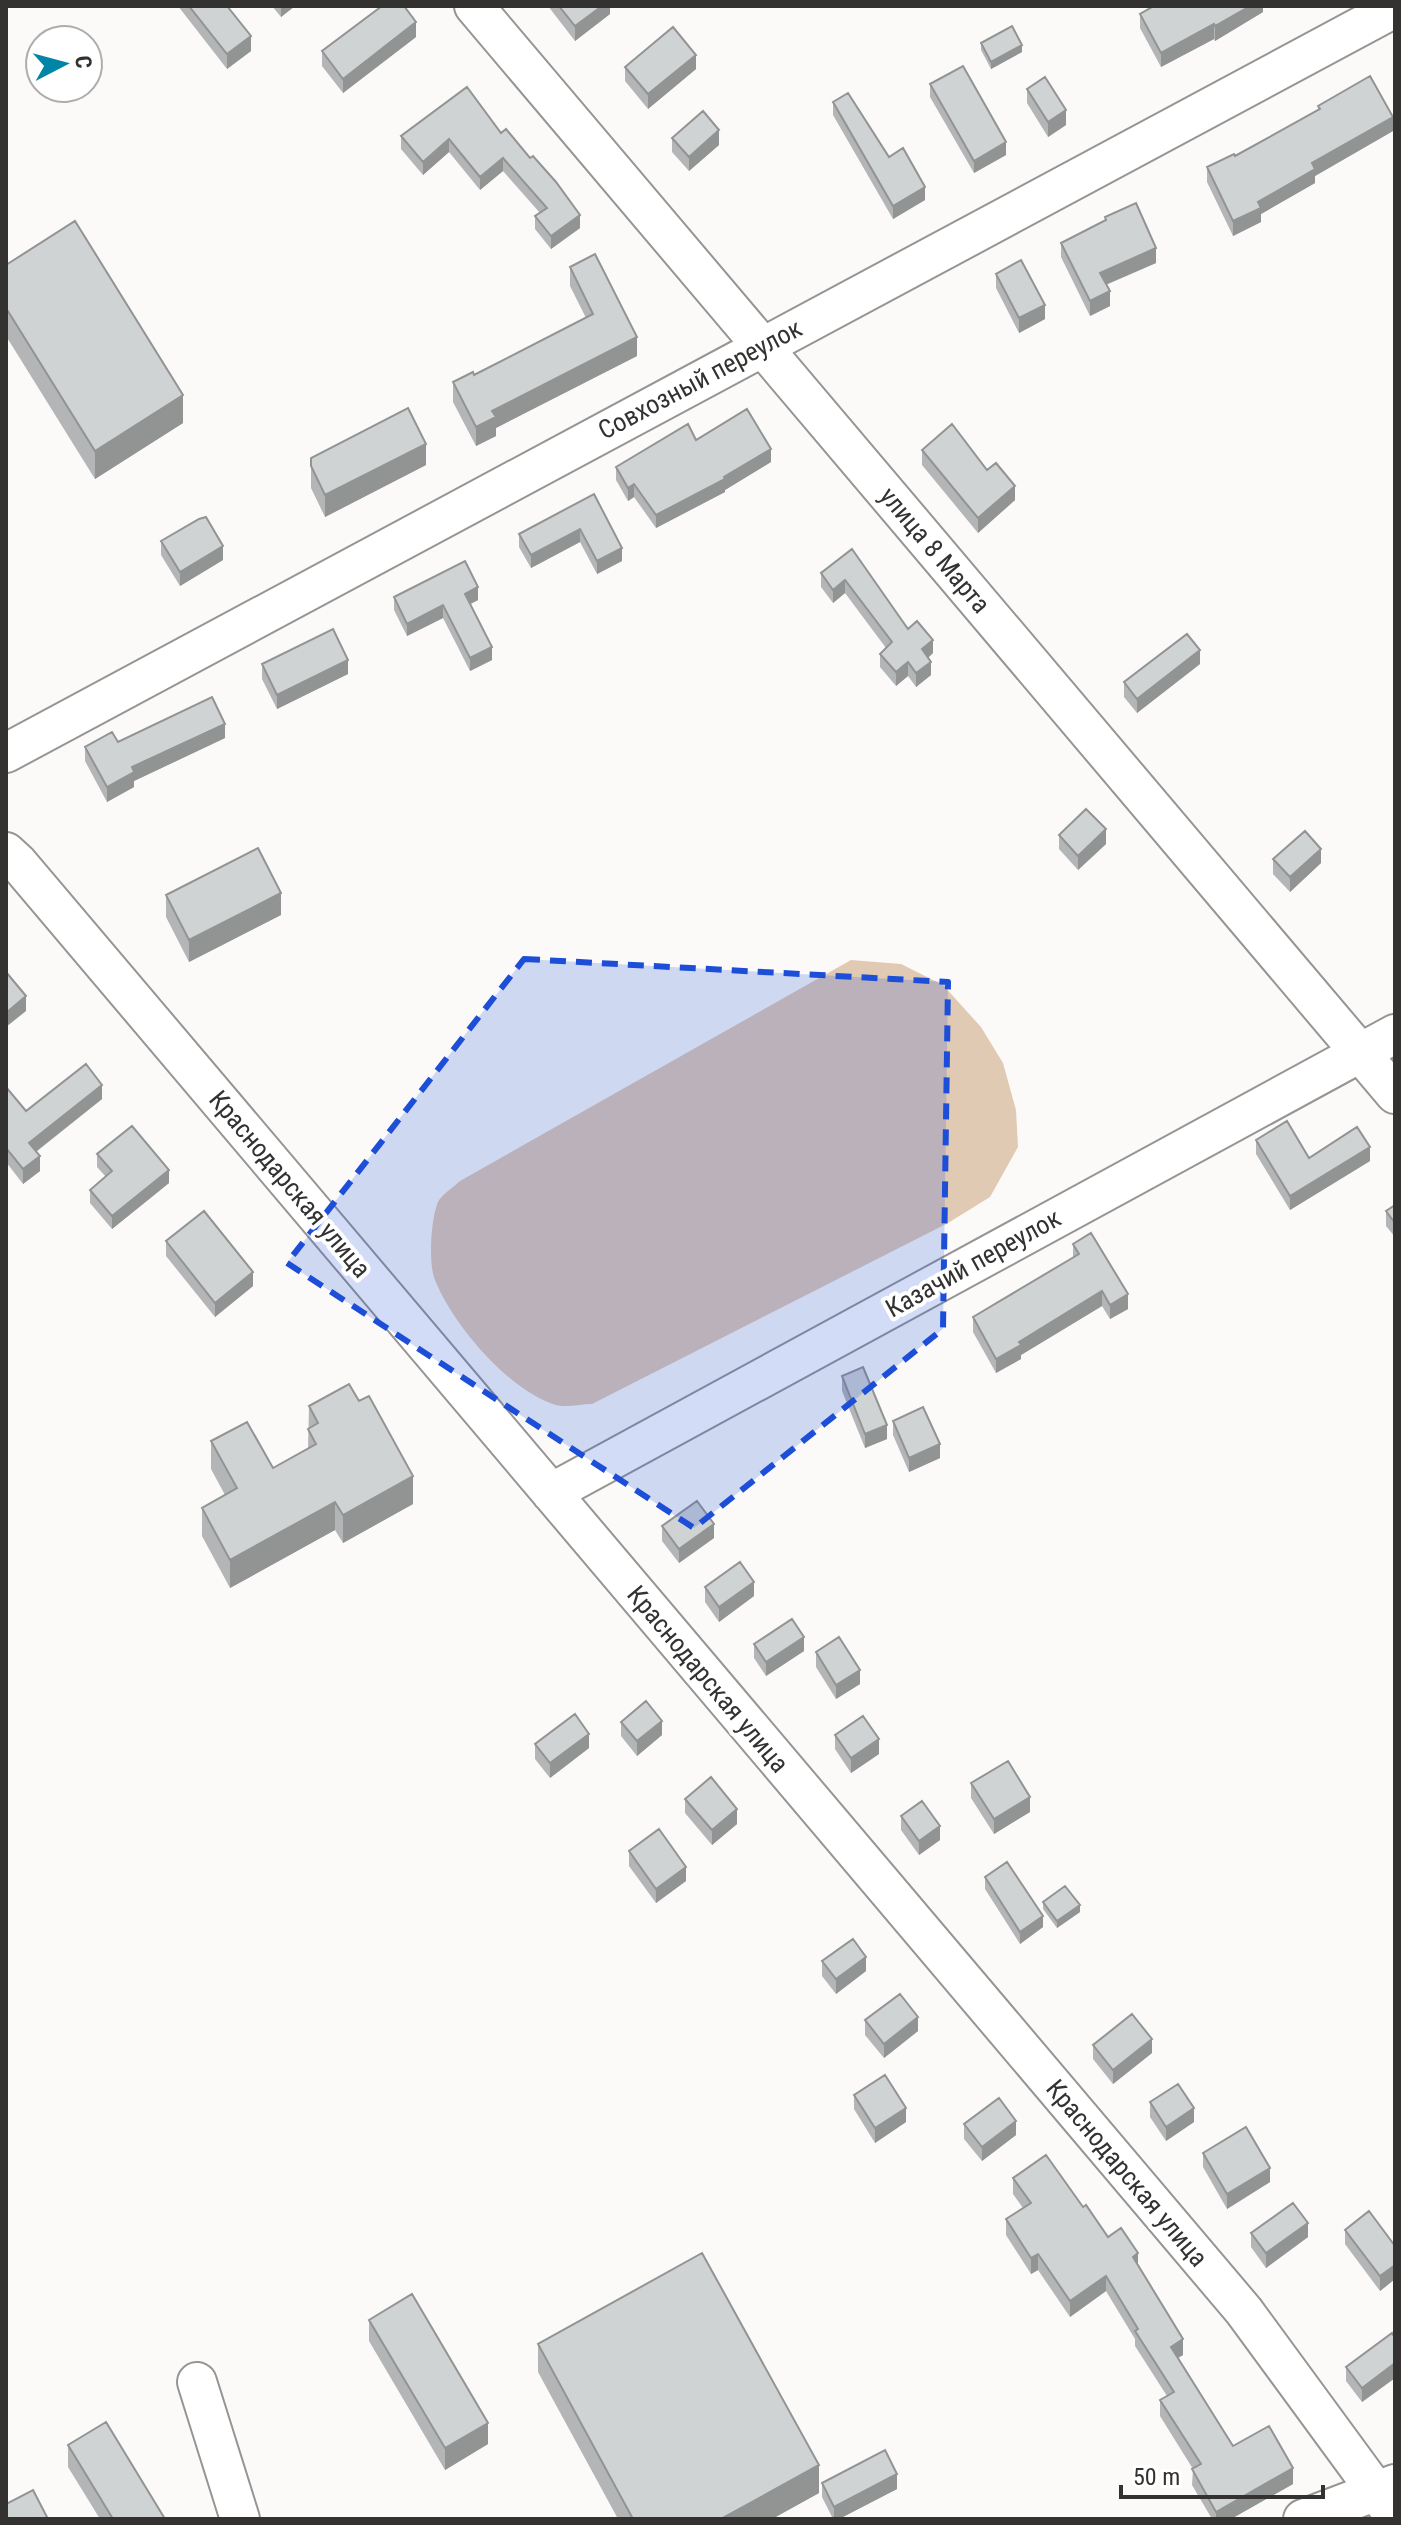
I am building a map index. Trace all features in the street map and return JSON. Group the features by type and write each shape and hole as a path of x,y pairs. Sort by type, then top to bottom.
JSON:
{"street":[{"name":"улица 8 Марта","path":"474,6 1395,1094"},
{"name":"Совхозный переулок","path":"6,753 1395,8"},
{"name":"Краснодарская улица","path":"6,852 1244,2311 1389,2497"},
{"name":"Казачий переулок","path":"551,1493 1395,1034"},
{"path":"197,2382 240,2519"},
{"path":"1303,2519 1389,2497"}],"highlighted area":[{"path":"524,959 948,982 943,1329 694,1528 287,1263"}],"shaded area":[{"path":"851,960 901,964 943,985 981,1027 1003,1063 1016,1110 1018,1147 990,1197 948,1223 592,1404 556,1405 520,1386 469,1336 443,1298 435,1280 431,1241 440,1199 460,1181"}],"building":[{"path":"189,6 227,6 251,36 227,54"},
{"path":"382,6 404,6 416,22 343,79 322,51"},
{"path":"559,6 602,6 575,26"},
{"path":"1154,6 1250,6 1161,53 1140,14"},
{"path":"1012,26 1022,45 991,62 981,43"},
{"path":"673,27 696,55 648,94 625,67"},
{"path":"963,66 1006,142 974,161 930,84"},
{"path":"1370,76 1393,117 1312,163 1315,169 1258,202 1261,208 1233,221 1207,167 1235,156 1320,109 1318,106"},
{"path":"1045,77 1066,110 1048,122 1027,89"},
{"path":"467,87 501,133 506,129 530,158 533,156 580,215 551,236 535,216 547,208 503,158 480,177 449,139 423,162 401,136"},
{"path":"848,93 889,157 903,148 925,187 893,206 833,102"},
{"path":"703,111 719,130 689,157 672,138"},
{"path":"1136,203 1156,248 1100,273 1110,291 1090,301 1061,243"},
{"path":"75,221 183,395 95,451 6,308 6,265"},
{"path":"595,254 637,337 492,411 496,417 476,427 453,382 473,372 474,375 593,314 570,267"},
{"path":"1021,260 1045,305 1019,318 996,274"},
{"path":"408,408 426,444 325,495 311,466 311,458"},
{"path":"747,409 771,449 725,479 656,515 634,484 628,488 616,467 688,424 696,440"},
{"path":"952,424 987,470 996,463 1015,486 978,518 922,450"},
{"path":"594,494 622,548 597,561 580,529 531,555 519,534"},
{"path":"206,517 223,546 180,572 161,541"},
{"path":"852,549 908,629 917,621 933,640 922,649 931,662 916,673 908,662 896,672 880,654 892,642 845,580 833,590 821,573"},
{"path":"465,561 478,587 465,594 492,647 470,658 443,605 407,624 394,597"},
{"path":"333,629 348,660 277,695 262,664"},
{"path":"1187,634 1200,650 1137,699 1124,682"},
{"path":"212,697 225,724 132,767 134,772 107,787 85,747 112,732 118,742"},
{"path":"1086,809 1106,829 1078,856 1059,835"},
{"path":"1305,831 1321,849 1290,877 1273,859"},
{"path":"258,848 281,893 189,940 166,895"},
{"path":"6,972 26,996 6,1013"},
{"path":"86,1064 102,1085 29,1143 40,1156 23,1169 6,1148 6,1087 26,1111"},
{"path":"1287,1121 1309,1158 1357,1127 1370,1147 1290,1196 1256,1140"},
{"path":"132,1126 169,1170 112,1216 90,1190 112,1171 97,1154"},
{"path":"1395,1205 1395,1223 1386,1211"},
{"path":"204,1211 253,1272 215,1303 166,1241"},
{"path":"1091,1233 1128,1294 1110,1305 1102,1291 996,1359 973,1317 1079,1254 1073,1244"},
{"path":"863,1367 887,1425 865,1434 842,1376"},
{"path":"349,1384 359,1401 369,1396 413,1476 343,1515 335,1502 230,1560 202,1508 237,1488 211,1441 247,1422 273,1468 316,1444 308,1429 318,1423 309,1406"},
{"path":"923,1407 940,1444 909,1458 893,1421"},
{"path":"697,1501 714,1524 679,1549 662,1526"},
{"path":"740,1562 754,1582 719,1607 705,1587"},
{"path":"792,1619 804,1637 766,1662 754,1644"},
{"path":"839,1637 860,1670 836,1685 816,1652"},
{"path":"646,1701 662,1721 637,1741 621,1722"},
{"path":"575,1714 589,1734 550,1763 535,1744"},
{"path":"863,1716 879,1739 851,1758 835,1735"},
{"path":"1008,1761 1030,1797 994,1819 971,1783"},
{"path":"711,1777 737,1809 712,1830 685,1799"},
{"path":"922,1801 940,1826 919,1841 901,1816"},
{"path":"659,1829 686,1867 656,1889 629,1851"},
{"path":"1007,1862 1043,1916 1020,1932 985,1877"},
{"path":"1065,1886 1080,1905 1057,1921 1043,1902"},
{"path":"853,1939 866,1957 836,1979 822,1961"},
{"path":"900,1994 918,2017 884,2044 865,2020"},
{"path":"1132,2014 1152,2039 1113,2070 1093,2045"},
{"path":"885,2075 906,2108 875,2128 854,2095"},
{"path":"1178,2084 1194,2108 1166,2127 1150,2102"},
{"path":"999,2098 1016,2121 982,2147 964,2124"},
{"path":"1246,2127 1270,2168 1227,2194 1203,2153"},
{"path":"1046,2155 1108,2237 1121,2228 1138,2253 1133,2257 1183,2339 1171,2347 1233,2446 1269,2426 1293,2468 1216,2512 1192,2469 1201,2464 1160,2400 1174,2392 1135,2331 1138,2329 1106,2276 1070,2301 1038,2254 1031,2258 1006,2219 1031,2203 1013,2178"},
{"path":"1293,2203 1308,2223 1266,2253 1251,2233"},
{"path":"1369,2211 1395,2246 1395,2265 1380,2276 1345,2230"},
{"path":"702,2253 819,2465 721,2519 633,2519 538,2344"},
{"path":"412,2294 488,2423 445,2448 369,2320"},
{"path":"1392,2333 1395,2338 1395,2363 1362,2388 1346,2367"},
{"path":"106,2422 165,2519 113,2519 68,2445"},
{"path":"885,2450 897,2474 834,2507 822,2483"},
{"path":"33,2490 48,2519 6,2519 6,2504"}]}
